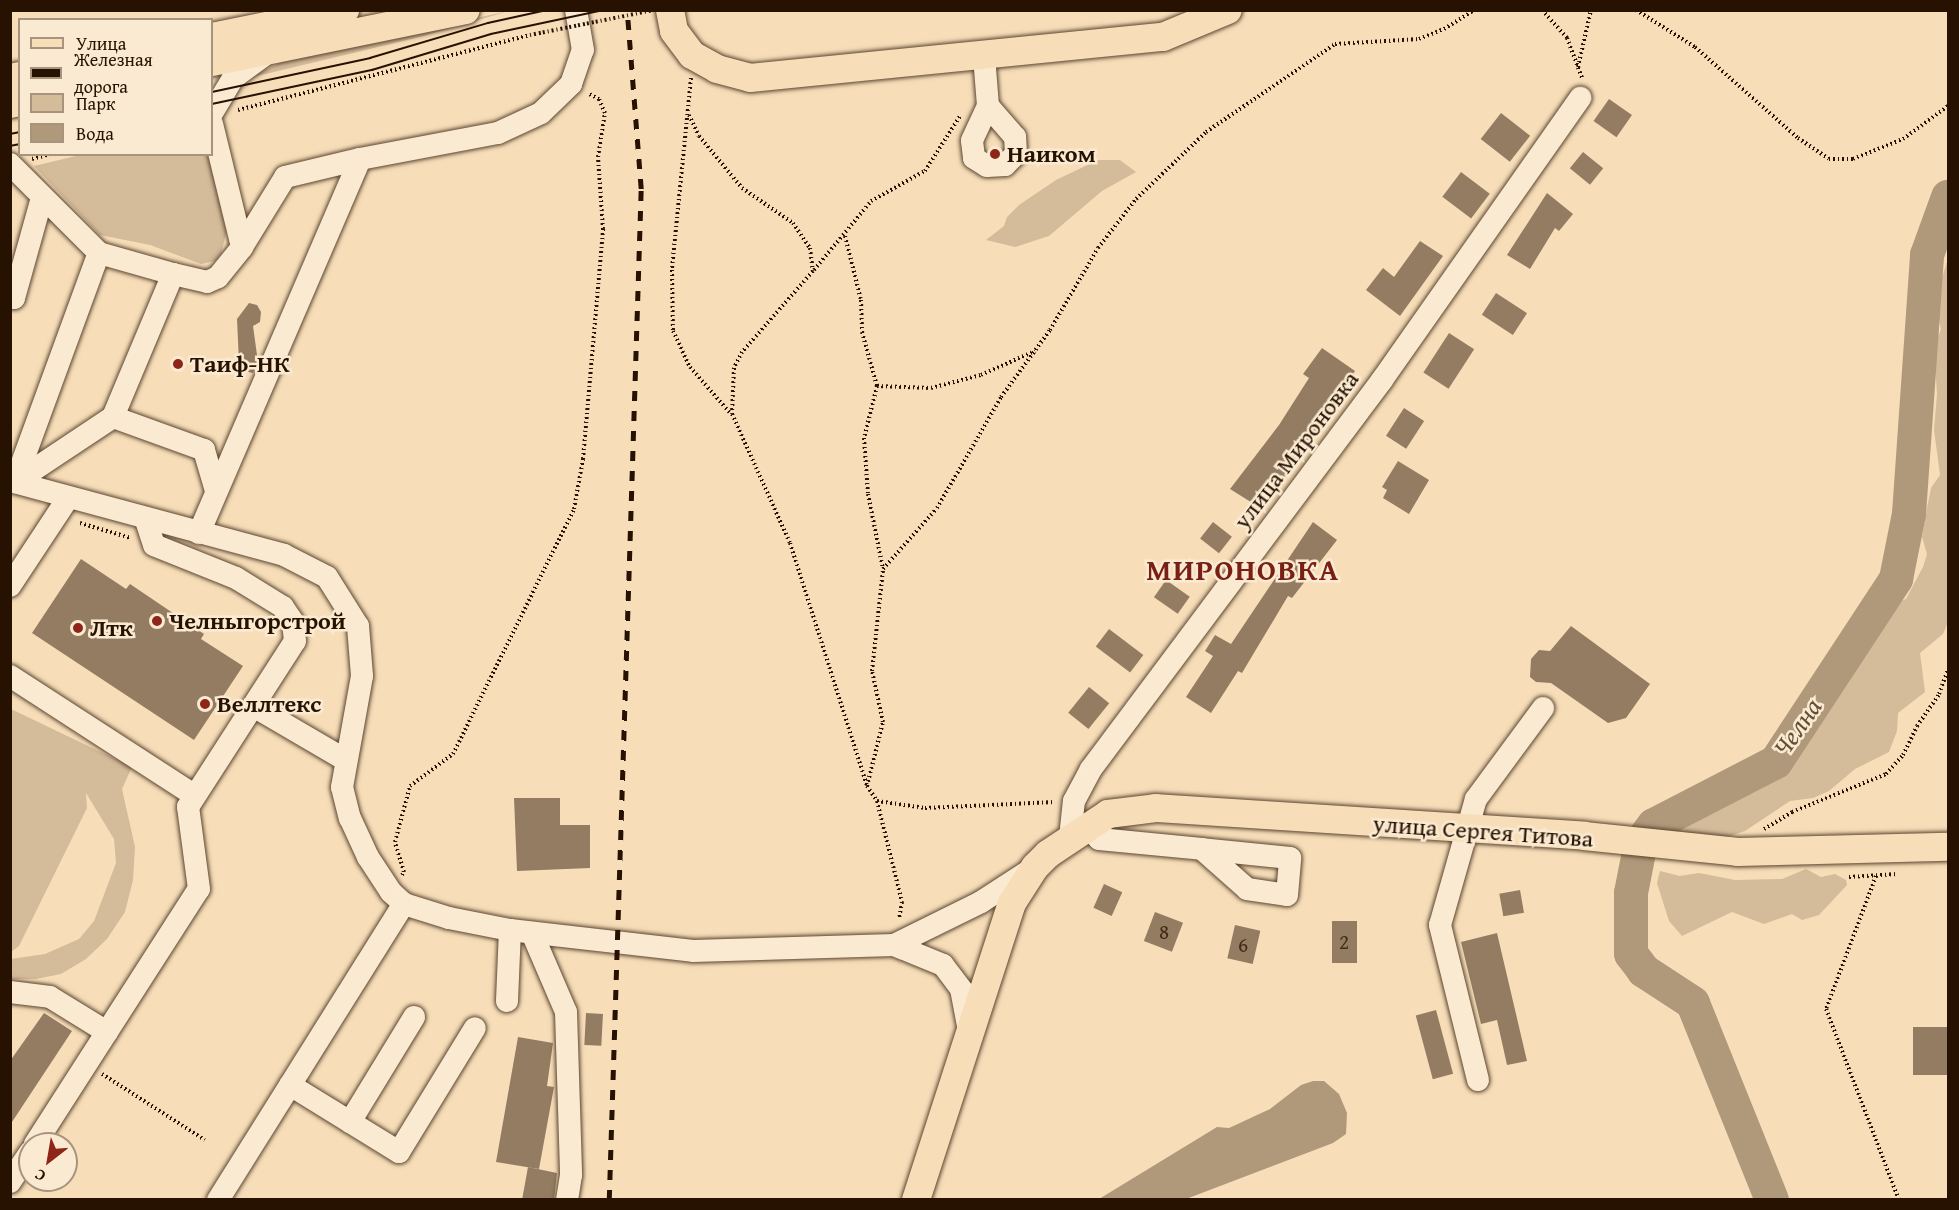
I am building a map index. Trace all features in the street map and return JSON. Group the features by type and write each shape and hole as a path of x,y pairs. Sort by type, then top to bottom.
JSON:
{"main road":[{"path":"213,38 345,10"},
{"path":"213,62 466,10"},
{"path":"670,10 674,32 692,55 717,69 750,78 1163,37 1228,10"},
{"path":"1163,37 1188,10"},
{"name":"улица Сергея Титова","path":"916,1200 1012,903 1035,867 1077,821 1108,814 1156,808 1584,836 1742,852 1948,848"}],"street":[{"path":"10,164 99,253 207,282 218,277 242,247 285,177 360,159 498,133 541,113 571,84 584,50 576,10"},
{"path":"222,112 233,78 274,49"},
{"path":"984,56 988,106"},
{"name":"улица Мироновка","path":"1077,821 1091,769 1382,380 1580,98"},
{"path":"213,128 242,247"},
{"path":"199,533 360,159"},
{"path":"10,297 14,298 42,198"},
{"path":"13,482 99,253"},
{"path":"13,482 113,417 173,274"},
{"path":"113,417 204,450 216,491"},
{"path":"13,482 146,520 284,555 327,578 358,626 362,676 344,759 342,787 350,818 368,857 397,898 449,918 521,931 693,951 894,945 943,965 961,989 969,1031"},
{"path":"10,586 68,498"},
{"path":"43,1132 199,889 188,807 255,707 295,641 293,622 283,607 236,578 154,545 146,520"},
{"path":"10,676 194,795"},
{"path":"255,707 344,759"},
{"path":"1478,1080 1440,925 1465,830 1476,798 1543,708"},
{"path":"1077,821 1099,839 1202,849"},
{"path":"894,945 981,902 1035,867"},
{"path":"218,1200 290,1085 397,898"},
{"path":"507,1001 521,931"},
{"path":"521,931 566,1012 571,1175 567,1200"},
{"path":"10,992 50,997 107,1032"},
{"path":"350,1122 414,1017"},
{"path":"290,1085 399,1152 475,1028"}],"path":[{"path":"222,112 530,35 654,10"},
{"path":"883,568 937,508 1000,397 1035,351 1098,248 1136,199 1206,132 1335,44 1419,39 1444,29 1473,10"},
{"path":"1542,10 1567,38 1583,82 1580,98"},
{"path":"1578,68 1591,10"},
{"path":"1636,10 1695,47 1798,138 1829,159 1853,159 1903,139 1948,106"},
{"path":"692,55 689,115 672,270 673,331 690,367 732,414 790,543 867,786 878,801 902,903 894,945"},
{"path":"397,898 404,872 395,842 410,786 453,754 574,509 583,459 603,229 598,157 605,113 599,99 571,84"},
{"path":"732,414 734,369 742,352 845,236 853,219 871,201 925,171 962,113"},
{"path":"689,115 699,136 742,188 793,223 810,248 813,270"},
{"path":"845,236 861,300 862,332 877,386 864,438 868,494 883,568 872,671 883,722 867,786"},
{"path":"877,386 931,388 981,375 1035,351"},
{"path":"1742,852 1772,822 1886,774 1903,754 1917,726 1939,694 1948,669"},
{"path":"878,801 925,808 1077,821"},
{"path":"1876,876 1826,1009 1899,1200"},
{"path":"87,1064 205,1140"}],"green space":[{"path":"509,11 424,36 249,78 290,58"},
{"path":"76,156 210,156 227,229 221,254 215,261 201,264 150,245 100,235 34,166"},
{"path":"1098,160 1120,160 1136,172 1102,191 1049,236 1015,247 986,240 1004,226 1007,217 1019,205 1056,180"},
{"path":"1948,258 1948,622 1943,634 1920,653 1925,692 1898,713 1897,731 1889,752 1855,769 1829,791 1813,798 1790,801 1745,831 1712,842 1687,843 1677,830 1688,821 1744,791 1761,789 1782,773 1852,673 1889,605 1906,599 1923,567 1927,554 1922,537 1927,508 1931,488 1940,475 1934,430 1937,394 1934,348 1941,329 1935,302"},
{"path":"11,709 132,767 122,789 135,847 133,880 125,912 107,939 86,959 61,974 36,979 11,979 11,959 45,954 79,939 94,921 116,863 114,839 86,793 87,808 19,946 11,952"},
{"path":"1806,869 1821,877 1835,874 1846,880 1847,885 1819,915 1802,920 1792,914 1764,924 1732,912 1682,936 1669,921 1657,883 1660,871 1680,876 1699,873 1735,880 1782,879"}],"water":[{"path":"1313,1081 1324,1081 1339,1094 1347,1113 1346,1134 1333,1143 1186,1199 1099,1199 1217,1127 1229,1128 1270,1109 1301,1085"}],"building":[{"path":"1609,99 1632,115 1616,137 1594,121"},
{"path":"1501,113 1530,136 1510,162 1481,139"},
{"path":"1583,152 1603,168 1590,185 1570,168"},
{"path":"1461,172 1490,194 1471,218 1442,197"},
{"path":"1547,193 1573,214 1559,231 1555,228 1530,269 1507,255"},
{"path":"1420,241 1443,256 1400,316 1366,290 1383,268 1394,277"},
{"path":"1496,293 1527,313 1513,335 1482,315"},
{"path":"249,303 257,305 261,312 260,322 253,326 258,362 253,373 244,371 239,363 237,319"},
{"path":"1449,333 1474,349 1449,389 1423,372"},
{"path":"1322,348 1355,371 1323,418 1326,420 1262,509 1230,489 1279,425 1309,378 1303,374"},
{"path":"1404,408 1424,421 1406,449 1386,436"},
{"path":"1398,461 1429,480 1409,514 1383,498 1387,490 1382,487"},
{"path":"1213,522 1232,537 1219,553 1200,539"},
{"path":"1313,522 1337,540 1292,598 1288,596 1242,673 1238,671 1211,713 1186,697 1213,656 1205,651 1215,635 1231,644"},
{"path":"81,559 126,589 130,584 204,634 201,639 243,666 194,740 32,633"},
{"path":"1166,580 1190,597 1178,614 1154,597"},
{"path":"1571,626 1650,684 1626,718 1608,723 1551,683 1536,682 1530,677 1531,659 1539,650 1550,651"},
{"path":"1109,629 1143,655 1130,672 1096,647"},
{"path":"1089,687 1109,703 1088,729 1068,713"},
{"path":"514,798 560,798 560,825 590,825 590,868 517,871"},
{"path":"1104,884 1122,892 1112,916 1093,908"},
{"path":"1520,890 1524,913 1503,916 1499,894"},
{"path":"1155,912 1183,923 1172,952 1144,941"},
{"path":"1332,921 1357,921 1357,963 1332,963"},
{"path":"1235,925 1260,931 1253,964 1227,958"},
{"path":"1497,933 1527,1061 1507,1065 1497,1020 1481,1024 1461,942"},
{"path":"1436,1010 1453,1074 1433,1079 1416,1015"},
{"path":"44,1013 72,1031 10,1125 10,1061"},
{"path":"586,1013 603,1014 601,1046 584,1045"},
{"path":"1913,1027 1948,1027 1948,1075 1913,1075"},
{"path":"518,1037 553,1043 547,1086 554,1087 539,1169 496,1162"},
{"path":"528,1167 557,1173 554,1200 522,1200"}],"waterway":[{"name":"Челна","path":"1772,1200 1693,1003 1644,971 1631,954 1631,893 1641,842 1654,825 1776,762 1896,579 1909,514 1927,255 1948,197"}],"tram line":[{"path":"213,92 370,58 488,23 547,10"},
{"path":"213,104 372,70 491,34 604,10"},
{"path":"10,134 18,132"},
{"path":"10,146 18,144"}],"railway":[{"path":"609,1200 641,189 627,10"}],"place":[{"name":"Наиком","path":"995,154"},
{"name":"Таиф-НК","path":"178,364"},
{"name":"Челныгорстрой","path":"157,621"},
{"name":"Лтк","path":"78,628"},
{"name":"Веллтекс","path":"205,704"}],"district":[{"name":"МИРОНОВКА","path":"1243,569"}]}
